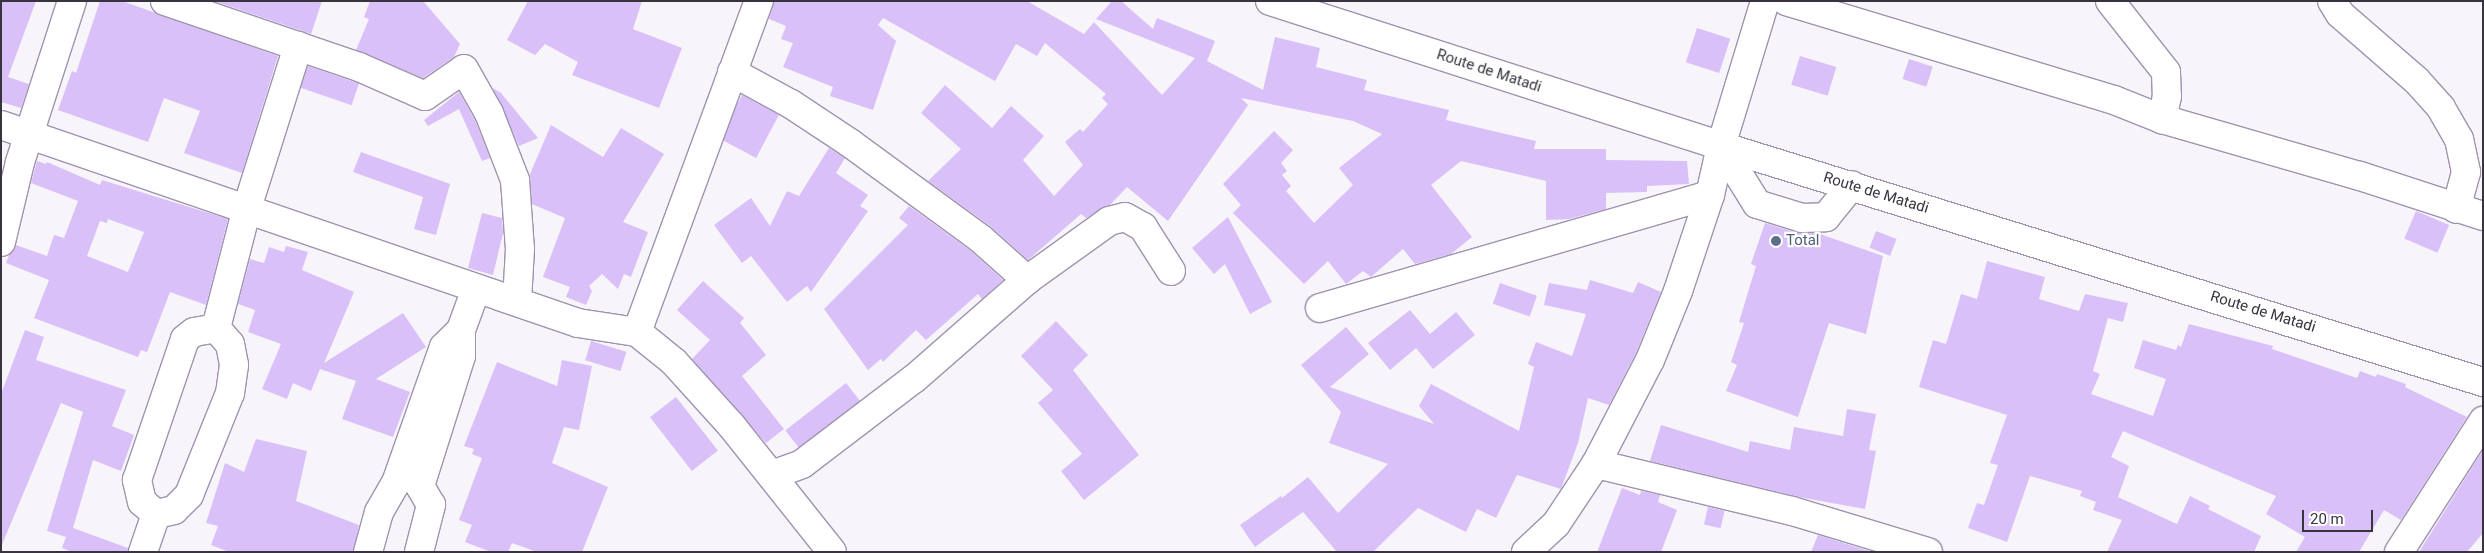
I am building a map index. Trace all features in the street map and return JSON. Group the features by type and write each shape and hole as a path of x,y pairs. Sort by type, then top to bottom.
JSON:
{"main road":[{"path":"1,242 10,171 28,134 72,1"},
{"path":"165,1 359,67 425,96 464,69 488,113 515,180 520,250 517,301"},
{"path":"636,332 759,1"},
{"name":"Route de Matadi","path":"1270,1 1721,146 1852,185 2483,382"},
{"path":"1526,552 1556,524 1596,464 1650,360 1678,291 1710,195 1721,146 1765,1"},
{"path":"1786,1 2114,100 2162,118 2360,176 2483,216"},
{"path":"2110,1 2166,72 2167,96 2162,118"},
{"path":"2332,1 2340,14 2417,82 2441,108 2459,139 2474,174 2456,208"},
{"path":"216,328 247,208 298,46"},
{"path":"732,72 792,104 850,143 981,239 1027,280"},
{"path":"1,126 247,208 578,323 636,332 674,362 772,475 832,552"},
{"path":"1721,146 1757,204 1802,218 1826,217 1852,185"},
{"path":"1320,308 1710,195"},
{"path":"772,475 802,464 907,384 1027,280 1109,221 1125,217 1143,226 1170,271"},
{"path":"368,552 379,512 414,470 462,356 461,330 476,289"},
{"path":"156,514 174,510 190,495 230,393 234,365 230,344 216,328"},
{"path":"156,514 142,502 137,480 185,339 194,332 216,328"},
{"path":"2399,552 2483,421"},
{"path":"1596,464 1792,511 1928,552"},
{"path":"414,470 420,486 431,505 419,552"},
{"path":"143,552 156,514"}],"building":[{"path":"1,1 36,1 8,77 29,84 21,108 1,102"},
{"path":"100,1 122,1 278,56 242,173 184,153 200,111 164,98 148,142 58,110 72,71 76,73"},
{"path":"214,1 322,1 311,34"},
{"path":"370,1 423,1 460,44 454,57 423,78 356,50 369,19 364,17"},
{"path":"528,1 642,1 633,29 682,48 659,108 572,75 578,62 545,44 535,55 507,40"},
{"path":"774,1 1027,1 1084,34 1094,22 1162,95 1195,58 1096,19 1112,1 1121,1 1153,29 1157,18 1215,41 1207,61 1263,90 1275,37 1320,48 1316,67 1367,80 1364,90 1449,110 1446,120 1536,141 1534,149 1606,149 1606,160 1687,161 1689,184 1647,186 1647,192 1606,193 1606,209 1569,219 1546,220 1546,181 1461,161 1431,185 1472,237 1451,254 1415,264 1403,249 1371,277 1363,271 1346,284 1328,261 1304,284 1233,213 1241,205 1223,184 1274,131 1293,150 1281,163 1287,171 1282,175 1291,186 1286,191 1314,223 1353,185 1339,168 1382,134 1353,121 1241,98 1248,105 1168,221 1127,187 1110,205 1086,218 1081,214 1028,260 990,226 928,181 961,149 921,113 945,85 992,128 1011,106 1044,136 1023,160 1054,196 1083,165 1065,142 1080,129 1083,132 1108,104 1102,98 1106,94 1045,43 1037,56 1016,44 995,81 883,18 878,25 896,41 873,110 830,96 833,87 783,67 793,43 781,39 786,26 769,19"},
{"path":"1697,28 1730,39 1719,73 1686,62"},
{"path":"1800,56 1836,67 1828,96 1791,85"},
{"path":"1909,59 1933,67 1926,87 1903,79"},
{"path":"308,66 359,84 352,105 301,88"},
{"path":"493,88 501,93 538,138 519,146"},
{"path":"459,92 475,120 490,158 482,161 459,109 428,126 424,120"},
{"path":"742,95 779,115 756,158 719,138"},
{"path":"551,125 603,157 621,128 664,154 623,222 648,232 631,277 624,274 618,289 602,274 589,286 592,291 586,305 566,297 570,287 543,277 565,218 532,204 530,174"},
{"path":"829,148 845,158 836,173 868,195 860,206 868,211 811,292 807,286 787,302 751,256 742,263 714,225 751,198 770,226 787,191 799,196"},
{"path":"361,152 450,184 436,235 414,229 423,197 353,172"},
{"path":"37,161 46,164 47,162 100,185 102,180 228,219 206,305 170,292 147,352 141,350 138,357 34,318 49,280 6,263 9,255 16,245 47,256 54,235 64,238 78,201 31,183","holes":["108,219 144,232 128,272 87,256 100,221 107,223"]},
{"path":"909,206 971,251 1003,280 982,299 978,294 926,340 916,330 883,362 881,359 868,370 824,309 908,225 899,218"},
{"path":"2416,211 2449,225 2437,253 2404,239"},
{"path":"482,213 502,218 503,233 493,275 468,268"},
{"path":"1228,217 1272,302 1250,314 1225,264 1214,274 1192,248"},
{"path":"1765,223 1798,233 1817,233 1883,256 1866,334 1829,323 1798,417 1726,391 1737,365 1731,362 1744,323 1739,322 1756,266 1751,264"},
{"path":"1876,231 1897,239 1890,256 1870,248"},
{"path":"286,246 308,252 302,270 354,292 324,363 403,313 426,347 376,379 410,392 393,437 342,419 356,381 320,369 311,391 293,383 287,399 262,389 281,344 248,332 255,310 238,304 250,259 264,263 269,247 284,252"},
{"path":"1987,261 2045,277 2039,299 2079,311 2085,294 2128,303 2123,322 2108,318 2093,371 2100,374 2091,394 2153,416 2166,379 2134,368 2143,340 2176,350 2178,345 2181,347 2189,324 2273,346 2272,349 2357,378 2360,371 2376,377 2377,374 2406,384 2405,387 2467,417 2401,520 2384,510 2359,552 2296,552 2305,537 2266,514 2276,496 2123,431 2111,457 2129,466 2118,497 2177,524 2190,496 2210,506 2208,509 2261,536 2254,552 2107,552 2122,520 2093,510 2096,502 2080,496 2082,491 2030,476 2007,542 1968,528 1977,503 1984,505 1998,465 1990,463 2007,415 1919,387 1933,340 1946,344 1961,294 1977,299"},
{"path":"1590,280 1633,293 1638,282 1661,292 1636,353 1609,405 1588,398 1578,443 1561,489 1517,475 1496,518 1477,509 1466,532 1418,508 1373,552 1337,552 1303,512 1255,547 1240,525 1281,496 1282,498 1308,477 1338,513 1388,464 1329,443 1341,412 1301,365 1346,327 1369,354 1330,387 1434,424 1419,406 1431,384 1519,431 1534,367 1528,364 1536,342 1572,356 1586,314 1544,305 1549,283 1587,290"},
{"path":"703,281 744,318 740,323 766,355 742,376 784,429 766,443 692,359 710,340 677,310"},
{"path":"1500,283 1537,296 1530,316 1493,304"},
{"path":"1410,310 1430,334 1456,312 1475,335 1433,369 1416,348 1390,370 1368,343"},
{"path":"1056,321 1088,355 1073,370 1139,455 1084,500 1061,471 1082,454 1038,403 1053,390 1021,356"},
{"path":"25,330 44,337 36,360 126,390 112,426 134,435 121,471 93,460 73,528 128,548 128,552 72,552 62,548 66,537 47,531 83,412 61,403 1,547 1,394"},
{"path":"591,341 626,352 621,371 585,360"},
{"path":"562,360 592,366 579,430 564,427 552,463 608,487 582,552 537,552 512,543 508,552 491,552 465,542 472,525 459,520 482,458 472,454 474,449 464,446 497,362 557,386"},
{"path":"846,383 860,401 799,449 785,430"},
{"path":"676,397 718,451 692,471 650,417"},
{"path":"1847,409 1876,414 1869,450 1876,451 1865,509 1804,498 1650,461 1661,425 1748,452 1750,441 1790,450 1794,427 1843,436"},
{"path":"256,439 307,451 296,501 359,525 353,552 229,552 211,545 218,526 206,523 225,463 244,472"},
{"path":"2483,450 2483,533 2467,552 2419,552"},
{"path":"1622,488 1640,495 1641,491 1660,495 1658,502 1677,510 1661,552 1597,552"},
{"path":"1708,507 1725,511 1721,528 1704,525"},
{"path":"1818,535 1869,551 1869,552 1811,552"}],"place":[{"name":"Total","path":"1776,241"}]}
